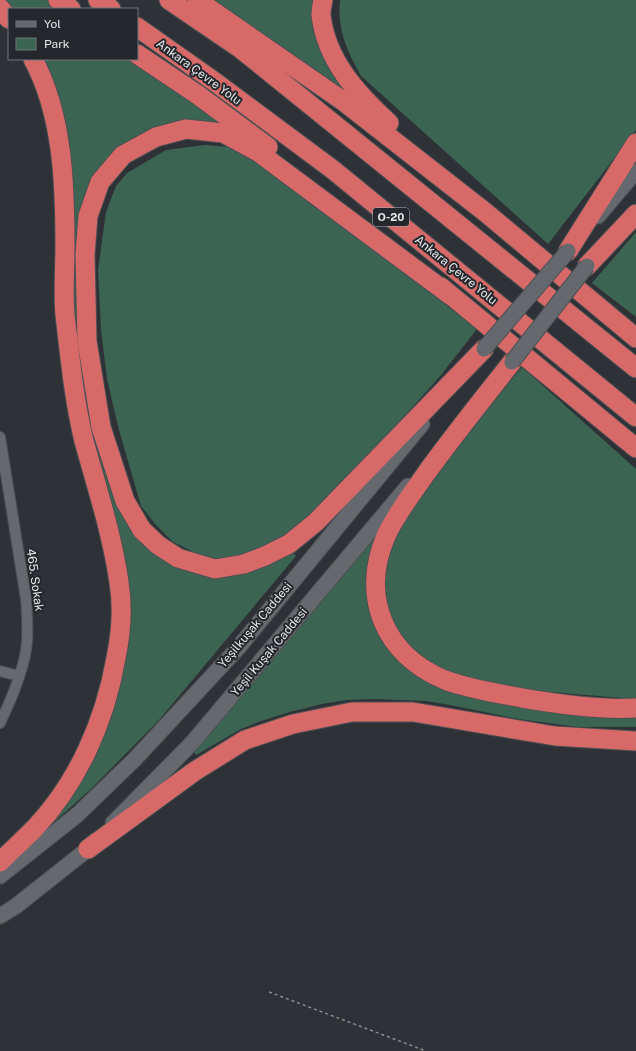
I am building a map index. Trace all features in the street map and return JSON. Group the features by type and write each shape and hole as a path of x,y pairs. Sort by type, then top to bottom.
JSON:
{"highway":[{"path":"58,0 70,8"},
{"path":"98,0 110,8"},
{"name":"O-20","path":"169,0 241,49 636,368"},
{"path":"197,0 343,101 485,212 636,338"},
{"path":"323,0 321,14 329,48 345,78 375,110 485,212"},
{"path":"0,8 8,18"},
{"name":"Ankara Çevre Yolu","path":"138,28 215,82 332,169 636,417"},
{"path":"138,55 198,95 328,191 450,295 636,448"},
{"path":"0,862 35,828 60,797 80,766 90,745 104,708 112,681 121,634 120,584 109,526 84,440 72,380 65,310 65,226 61,157 52,106 33,60"},
{"path":"450,295 258,152 223,133 186,129 156,136 123,155 100,182 88,216 85,255 87,341 101,427 125,501 142,530 158,545 178,558 215,569 244,564 265,556 289,544 316,522 484,349"},
{"path":"568,251 636,143"},
{"path":"587,266 636,214"},
{"path":"600,307 636,335"},
{"path":"512,362 447,445 409,498 388,531 381,552 375,583 376,595 383,622 395,643 413,661 424,669 445,680 494,692 570,705 636,708"},
{"path":"589,410 636,453"},
{"path":"88,849 195,771 245,740 293,724 352,712 414,712 555,736 636,741"}],"main road":[{"name":"Yeşilkuşak Caddesi","path":"0,876 77,815 107,788 233,654 484,349 636,171"},
{"name":"Yeşil Kuşak Caddesi","path":"0,916 16,906 88,849 192,743 512,362 587,266 636,208"}],"street":[{"name":"465. Sokak","path":"0,437 26,599 28,622 25,658 0,723"},
{"path":"0,671 19,676"}],"path":[{"path":"269,992 426,1051"}],"green space":[{"path":"4,0 50,0 62,8 8,8"},
{"path":"203,0 314,0 345,85 337,93"},
{"path":"340,0 636,0 636,130 548,244 361,76 351,58 344,40 339,11"},
{"path":"36,60 138,60 235,124 209,123 105,163 80,338 138,533 216,573 288,548 296,556 159,720 91,789 45,830 59,803 127,623 73,369 67,220"},
{"path":"205,145 231,147 263,164 477,329 441,375 310,523 278,547 225,561 200,555 173,542 156,525 141,506 119,430 107,379 101,330 98,270 106,212 116,186 127,173 166,150"},
{"path":"636,232 636,317 592,283"},
{"path":"522,367 636,469 636,699 497,686 427,666 396,630 387,607 383,581 388,554 403,522 437,472"},
{"path":"374,529 381,535 368,571 410,667 636,717 636,727 578,727 518,719 426,701 373,699 346,700 322,704 261,721 241,729 196,755 191,747"}]}
